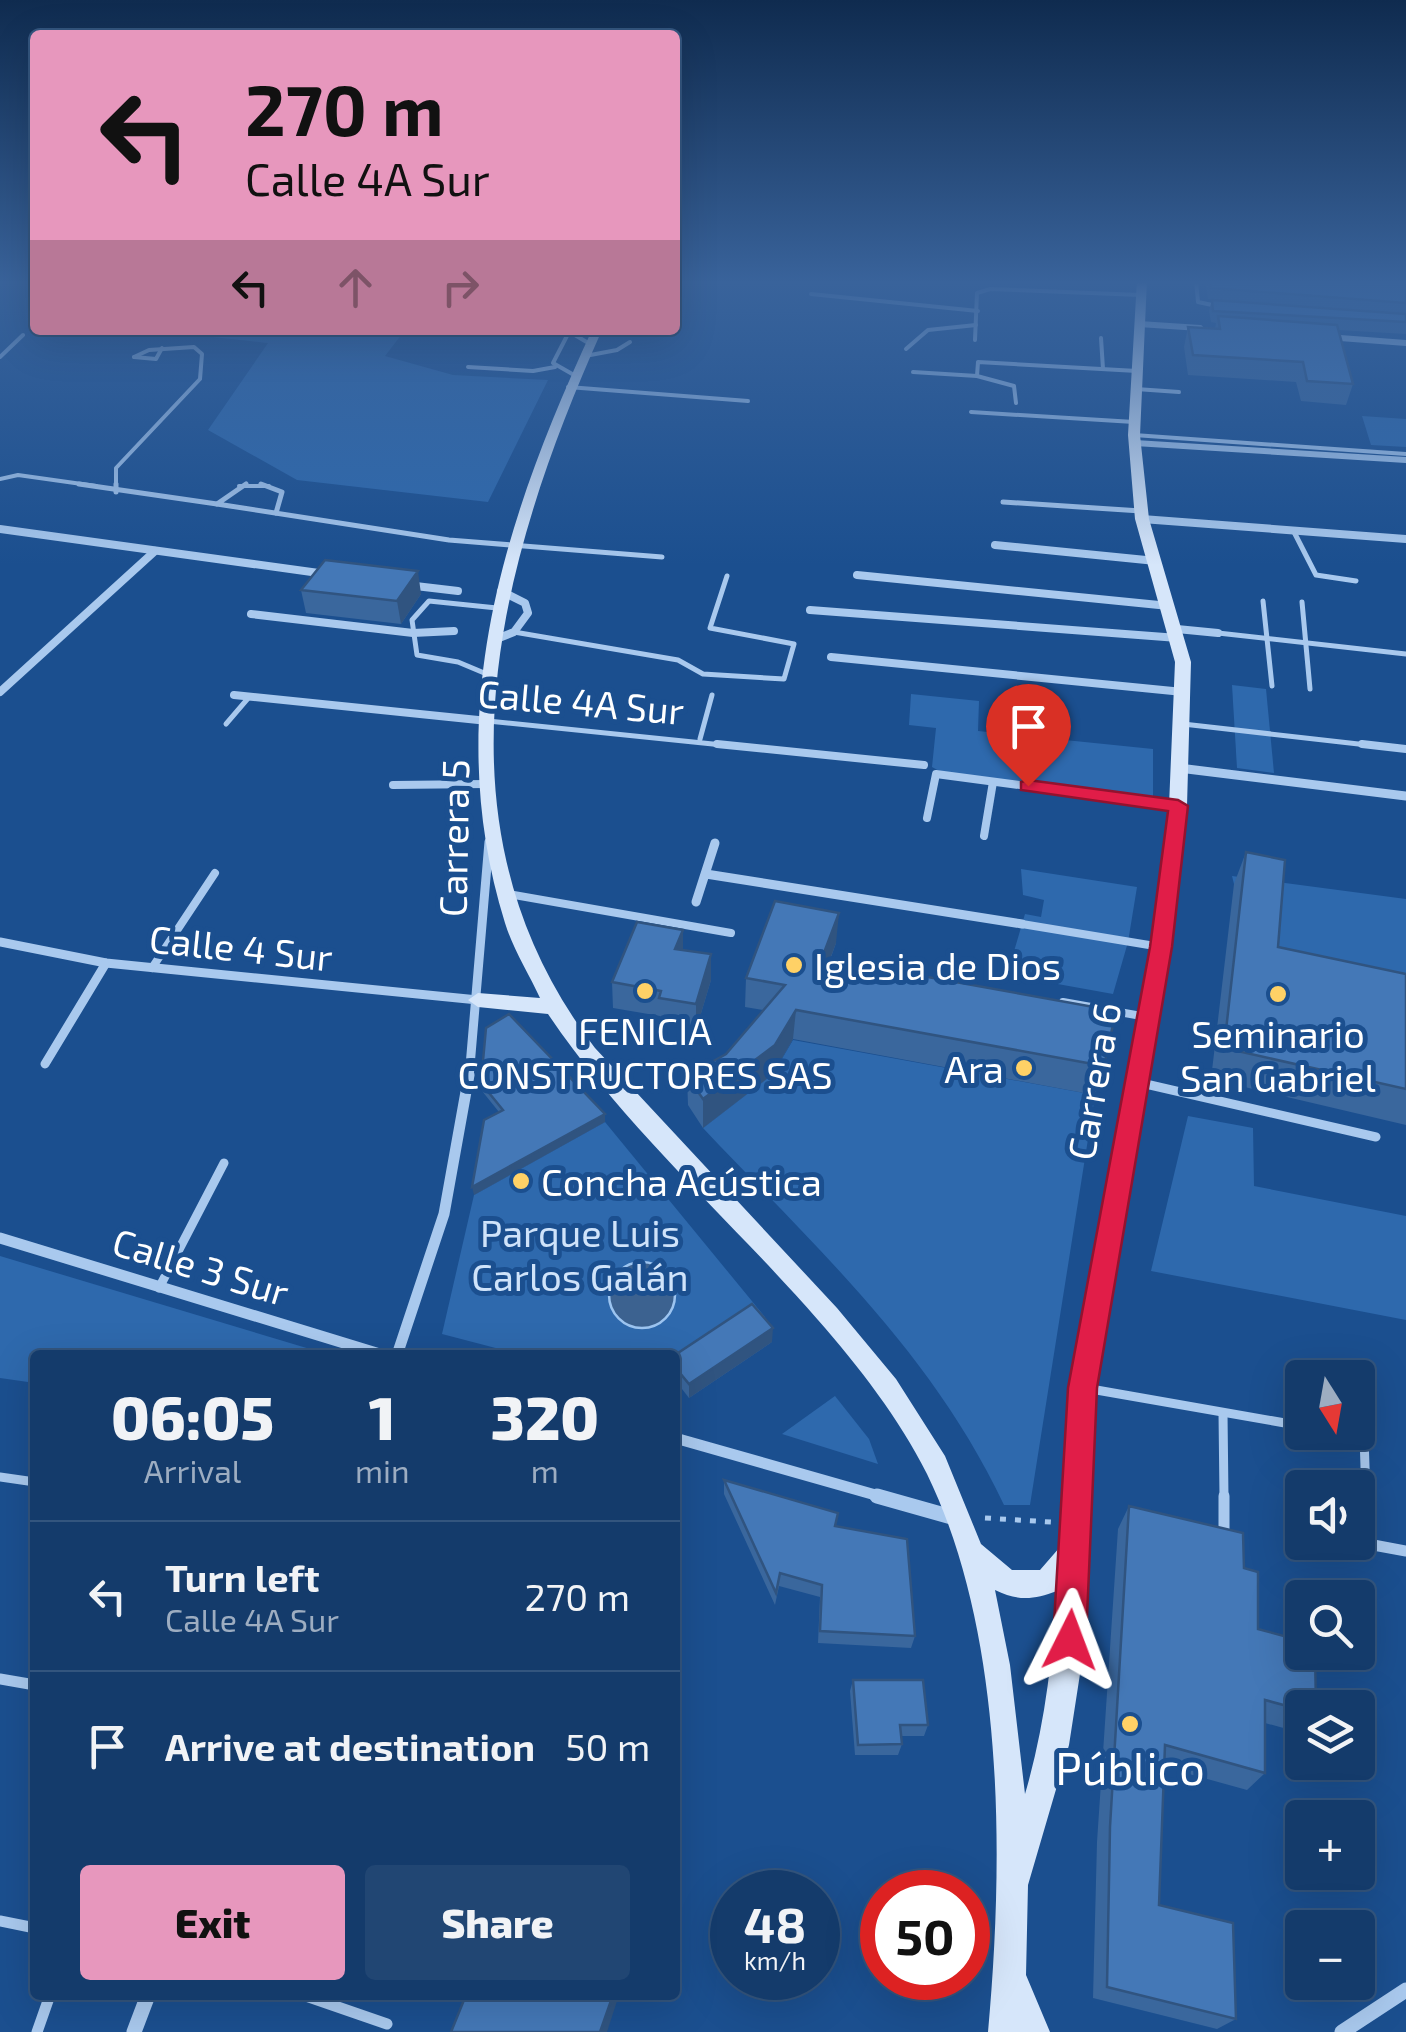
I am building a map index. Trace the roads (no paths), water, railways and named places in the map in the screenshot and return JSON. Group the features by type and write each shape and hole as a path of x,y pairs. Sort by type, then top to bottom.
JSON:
{"main road":[{"name":"Carrera 5","path":"489,840 489,675 500,591 510,547 574,375"},
{"name":"Carrera 6","path":"1010,1894 1054,1744 1068,1657 1082,1388 1161,947 1178,806 1183,692 1178,633 1142,515 1135,433 1136,375"},
{"name":"Carrera 6","path":"489,840 504,893 555,1007 600,1068 874,1371 936,1464 961,1520 990,1627 1002,1709 1010,1894 1011,1980 1006,2032"},
{"path":"478,1000 555,1007"},
{"path":"970,1552 984,1570 1004,1583 1026,1588 1055,1577 1072,1552"},
{"path":"1011,1980 1033,2032"}],"street":[{"path":"1135,433 1406,457"},
{"path":"1142,515 1406,539"},
{"path":"0,529 344,576"},
{"path":"995,545 1156,561"},
{"path":"0,692 155,550"},
{"path":"857,575 1170,606"},
{"path":"396,584 458,591"},
{"path":"493,640 514,632 528,613 524,603 500,591"},
{"path":"810,610 1218,633"},
{"path":"251,614 413,633 454,631"},
{"path":"831,658 1183,692"},
{"name":"Calle 4A Sur","path":"234,694 488,721"},
{"path":"1179,768 1406,796"},
{"name":"Carrera 5","path":"400,1350 448,1196 478,1000 489,840"},
{"path":"696,902 715,844"},
{"path":"706,874 1022,924"},
{"name":"Calle 4 Sur","path":"0,942 106,964 478,1000"},
{"path":"45,1064 106,964"},
{"name":"Calle 3 Sur","path":"0,1238 366,1350"},
{"path":"680,1439 961,1520"},
{"path":"1342,2032 1406,1990"},
{"path":"134,2032 146,2000"}],"lane":[{"path":"116,492 116,468 200,375"},
{"path":"564,375 571,381 748,401"},
{"path":"958,375 1014,386 1016,403"},
{"path":"1122,375 1180,392"},
{"path":"971,412 1135,433"},
{"path":"0,479 18,475 510,547 662,557"},
{"path":"216,504 238,482 250,480 282,492 276,513"},
{"path":"1003,502 1142,515"},
{"path":"1293,530 1316,575 1356,581"},
{"path":"514,632 678,660 703,674 784,679 794,644 710,628 727,576"},
{"path":"489,675 458,662 417,654 412,620 429,600 497,608"},
{"path":"1263,601 1272,686"},
{"path":"1302,602 1310,689"},
{"path":"1218,633 1406,654"},
{"path":"700,740 712,695"},
{"path":"226,724 250,696"},
{"name":"Calle 4A Sur","path":"488,721 924,765"},
{"path":"1183,724 1406,749"},
{"path":"927,818 936,774 1178,806"},
{"path":"984,836 993,782"},
{"path":"393,784 486,784"},
{"path":"152,968 215,873"},
{"path":"504,893 730,934"},
{"path":"1022,924 1161,947"},
{"path":"1056,1000 1147,1017"},
{"path":"1136,1082 1376,1137"},
{"path":"159,1288 224,1163"},
{"path":"1082,1388 1285,1423"},
{"path":"1222,1413 1224,1544"},
{"path":"1365,1450 1368,1544 1406,1550"},
{"path":"0,1477 30,1481"},
{"path":"0,1678 30,1683"},
{"path":"0,1921 30,1927"},
{"path":"37,2032 48,2000"},
{"path":"318,2000 388,2024"}],"place":[{"name":"Iglesia de Dios","path":"794,965"},
{"name":"FENICIA CONSTRUCTORES SAS","path":"645,991"},
{"name":"Seminario San Gabriel","path":"1278,994"},
{"name":"Ara","path":"1024,1068"},
{"name":"Concha Acústica","path":"521,1181"},
{"name":"Público","path":"1130,1724"}],"park label":[{"name":"Parque Luis Carlos Galán","path":"580,1254"}]}
